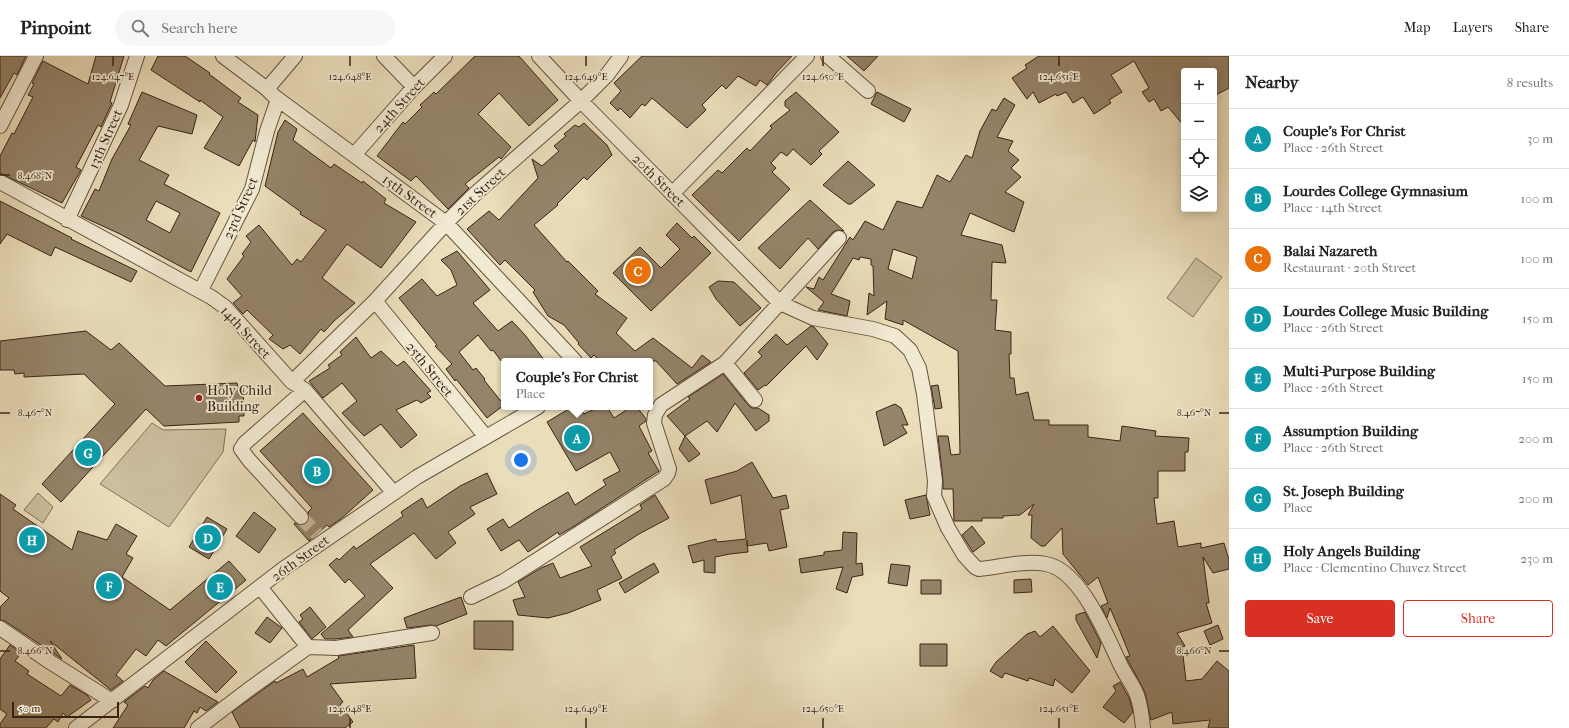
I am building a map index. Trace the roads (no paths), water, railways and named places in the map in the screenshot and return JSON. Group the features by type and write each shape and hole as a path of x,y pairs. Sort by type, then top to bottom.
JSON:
{"street":[{"path":"0,126 36,56"},
{"name":"13th Street","path":"67,220 121,105 137,56"},
{"name":"15th Street","path":"223,56 278,99 446,223 572,358"},
{"path":"267,89 295,56"},
{"path":"384,56 414,87"},
{"name":"24th Street","path":"354,155 414,87 445,56"},
{"name":"20th Street","path":"538,56 580,101 780,303"},
{"name":"21st Street","path":"292,382 375,301 446,223 476,193 580,101 607,75 621,56"},
{"path":"672,194 807,56"},
{"path":"828,56 868,91"},
{"name":"23rd Street","path":"202,290 252,189 267,131 278,99"},
{"name":"14th Street","path":"0,182 67,220 202,290 225,307 292,382 305,390 393,492"},
{"path":"471,597 504,581 664,479 668,473 668,469 654,423 657,410 725,363 839,238"},
{"name":"25th Street","path":"375,301 486,437"},
{"path":"780,303 813,318 873,329 895,336 910,350 919,368 924,394 935,481 934,496 948,528 964,555 975,567 979,568 1025,564 1046,564 1060,570 1071,580 1094,607 1136,695 1142,712 1143,728"},
{"path":"725,363 755,400"},
{"path":"301,517 249,460 241,448 244,443 305,390"},
{"name":"26th Street","path":"76,728 260,587 320,538 393,492 533,410"},
{"path":"260,587 308,647"},
{"path":"0,628 112,701"},
{"path":"198,728 308,647 336,648 432,633"}],"tunnel":[{"path":"301,517 317,534"}],"place":[{"name":"Balai Nazareth","path":"638,271"},
{"name":"Holy Child Building","path":"199,398"},
{"name":"Couple's For Christ","path":"577,438"},
{"name":"St. Joseph Building","path":"88,453"},
{"name":"Lourdes College Gymnasium","path":"317,471"},
{"name":"Lourdes College Music Building","path":"208,538"},
{"name":"Holy Angels Building","path":"32,540"},
{"name":"Assumption Building","path":"109,586"},
{"name":"Multi-Purpose Building","path":"220,587"}]}
